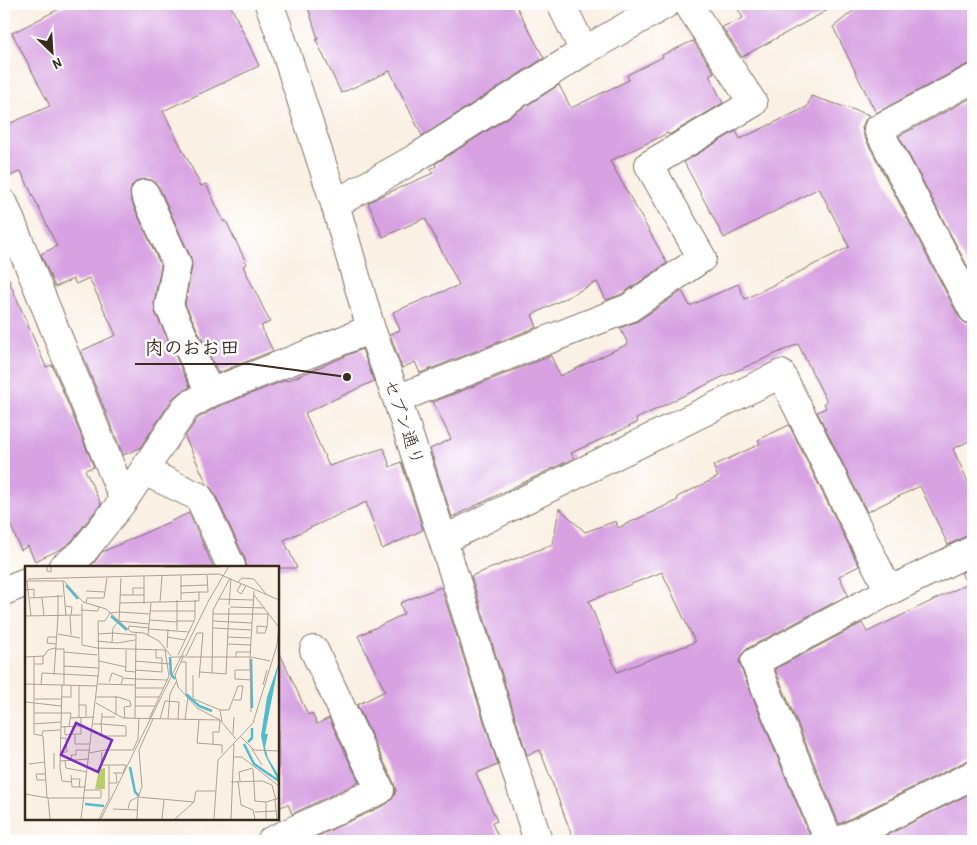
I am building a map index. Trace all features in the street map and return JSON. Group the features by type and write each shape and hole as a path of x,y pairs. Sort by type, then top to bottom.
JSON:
{"street":[{"name":"セブン通り","path":"269,4 334,204 371,329 397,399 443,540 538,841"},
{"path":"562,4 584,51"},
{"path":"334,204 414,159 584,51 666,4"},
{"path":"397,399 629,308 702,258 648,165 753,103 688,4"},
{"path":"973,79 878,129 973,310"},
{"path":"145,194 177,264 169,306 210,394"},
{"path":"4,204 124,500"},
{"path":"65,566 82,553 124,500 186,407 210,394 371,329"},
{"path":"443,540 781,374 889,591"},
{"path":"144,471 199,498 231,566"},
{"path":"829,841 756,662 889,591 973,550"},
{"path":"272,841 380,790 314,650"},
{"path":"840,841 973,774"}],"building":[{"path":"69,4 230,4 259,66 163,111 201,186 206,184 247,264 243,266 270,322 261,326 273,351 218,373 185,304 192,267 191,258 159,187 154,181 147,179 138,180 132,185 130,192 131,200 161,266 154,303 155,312 190,387 173,398 140,448 123,455 81,351 116,335 89,278 76,284 73,279 55,287 41,254 57,246 21,171 4,179 4,126 50,106 12,33"},
{"path":"307,4 515,4 544,58 422,136 390,71 341,93 316,40 318,39"},
{"path":"735,4 839,4 742,57 722,27 743,18"},
{"path":"862,4 973,4 973,63 876,113 833,27"},
{"path":"693,41 714,72 709,75 723,103 669,135 668,133 610,161 667,263 622,294 606,300 597,282 532,315 537,327 420,373 415,362 402,368 390,334 400,330 393,312 459,285 425,218 383,237 368,203 433,173 431,169 436,166 435,164 559,85 571,108 629,80 627,75 663,57 662,55"},
{"path":"811,96 870,115 865,120 862,128 864,136 959,317 965,323 973,325 973,439 953,449 973,493 973,535 966,536 948,545 920,486 867,512 817,412 826,408 824,403 827,402 798,344 720,378 636,419 637,423 571,453 574,458 452,517 430,449 451,439 433,402 551,356 560,376 628,344 620,328 638,321 682,291 690,306 738,284 745,299 849,247 819,188 724,238 684,162 736,131 740,139 807,107"},
{"path":"973,97 973,277 899,136"},
{"path":"4,269 46,367 52,365 94,467 85,470 101,504 71,542 61,549 35,561 28,546 21,550 4,510"},
{"path":"362,349 374,381 305,413 329,466 384,448 390,467 401,462 423,530 382,549 366,502 284,540 297,568 246,566 245,559 213,490 207,484 185,437 197,419 217,407 287,381"},
{"path":"789,425 859,566 839,576 848,595 748,648 742,654 739,661 812,841 574,841 540,750 527,755 471,576 553,544 559,508 585,532 616,521 618,528 678,500 677,497 718,477 713,466 760,444 758,440","holes":["662,572 695,642 617,672 589,601"]},
{"path":"189,513 213,566 91,566 102,552"},
{"path":"973,567 973,759 839,824 775,669 862,623 867,632 967,584 961,573"},
{"path":"441,587 498,765 476,773 497,821 492,823 500,841 307,841 387,804 393,798 396,791 394,783 357,705 385,691 358,636 404,614 400,603"},
{"path":"279,651 308,715 312,713 317,724 329,718 359,782 292,814 288,804 279,808"},
{"path":"973,792 973,841 875,841"}],"place":[{"name":"肉のおお田","path":"347,377"}]}
